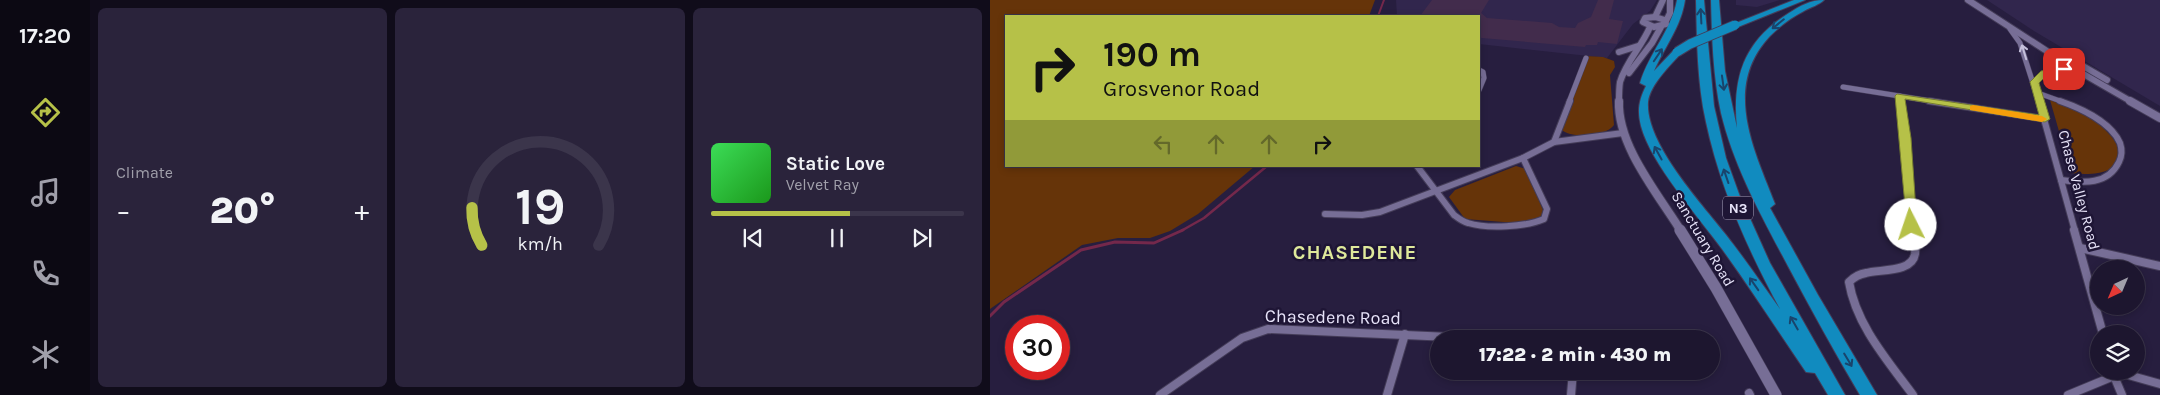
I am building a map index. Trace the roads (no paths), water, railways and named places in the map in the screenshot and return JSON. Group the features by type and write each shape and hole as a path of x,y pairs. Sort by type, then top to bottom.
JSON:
{"highway":[{"path":"1681,0 1677,23 1650,67 1642,94 1646,125 1652,141 1662,160 1728,247 1832,395"},
{"name":"N3","path":"1700,0 1710,119 1729,184 1744,223 1771,281 1837,395"},
{"name":"N3","path":"1715,0 1718,52 1727,112 1751,183 1772,226 1833,335 1870,395"},
{"path":"1643,101 1657,73 1677,52 1690,44 1735,25 1801,0"},
{"path":"1772,226 1770,208 1742,128 1741,108 1744,75 1754,51 1775,25 1796,11 1820,0"}],"street":[{"path":"1663,0 1655,17 1666,21"},
{"path":"1650,27 1661,27 1666,24 1670,13 1670,0"},
{"path":"1968,0 2073,68 2160,118"},
{"path":"1977,0 2160,114"},
{"name":"Sanctuary Road","path":"1655,17 1643,20 1644,24 1650,27 1648,35 1631,58 1622,78 1619,105 1624,133 1636,159 1716,288 1776,395"},
{"name":"Chase Valley Road","path":"2006,25 2020,40 2026,55 2028,70 2038,93 2101,325"},
{"name":"Sanctuary Road","path":"1620,94 1640,55 1658,36 1661,27"},
{"path":"1627,68 1619,54 1641,45"},
{"path":"2062,54 2072,63 2073,68"},
{"path":"1554,142 1586,58"},
{"path":"2034,82 2044,73 2073,68 2093,72"},
{"path":"1480,70 1483,72 1484,78 1480,88"},
{"path":"1843,87 2045,119"},
{"path":"2038,93 2086,111 2112,133 2121,147 2120,164 2104,179 2089,182 2061,180"},
{"path":"1900,96 1906,138 1914,255 1912,260 1904,267 1857,275 1849,282 1849,288 1852,301 1863,322 1913,395"},
{"path":"1326,214 1372,214 1523,158 1554,142 1624,133"},
{"path":"1418,167 1454,215 1466,222 1529,225 1539,222 1546,215 1547,209 1523,158"},
{"path":"2080,248 2160,266"},
{"name":"Chasedene Road","path":"1160,395 1242,338 1268,329 1430,335"},
{"path":"1387,395 1405,334"},
{"path":"1571,395 1572,380"},
{"path":"2075,394 2101,380"},
{"path":"2117,380 2122,395"},
{"path":"2143,380 2160,384"}],"waterway":[{"path":"1378,15 1384,0"},
{"path":"1182,230 1204,218 1266,167"},
{"path":"990,316 1004,302 1081,250 1115,242 1154,243 1182,230"}],"district":[{"name":"CHASEDENE","path":"1355,252"}]}
